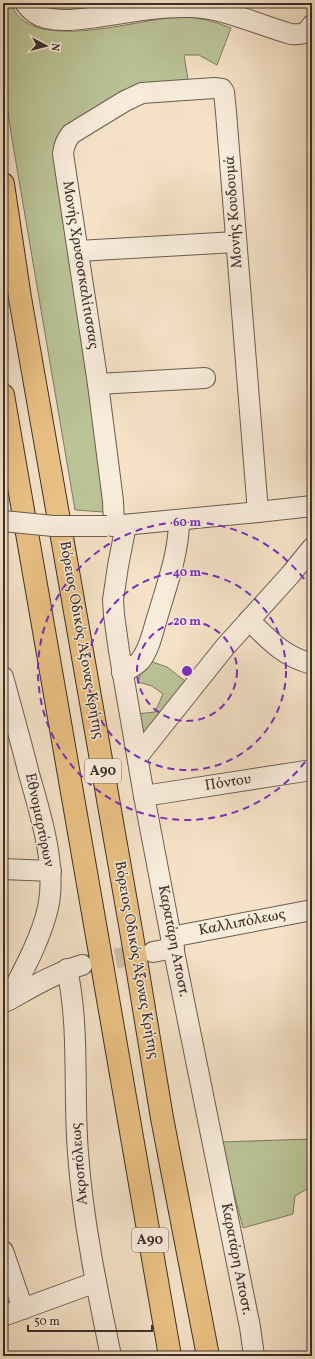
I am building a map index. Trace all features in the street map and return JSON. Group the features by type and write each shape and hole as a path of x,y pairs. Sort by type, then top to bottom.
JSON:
{"highway":[{"name":"Βόρειος Οδικός Άξονας Κρήτης","path":"3,184 20,298 131,928 162,1118 208,1356"},
{"name":"Α90","path":"3,395 170,1356"}],"street":[{"path":"25,4 36,14 48,19 57,20 88,18 158,8 192,7 217,10 291,34 298,35 304,33 312,25"},
{"name":"Μονής Κουδουμά","path":"64,146 66,140 72,134 133,96 142,93 214,88 222,89 224,92 258,512"},
{"name":"Μονής Χρυσοσκαλίτισσας","path":"64,146 63,154 98,384 116,526"},
{"path":"78,251 236,242"},
{"path":"98,384 205,378"},
{"path":"3,521 58,526 116,526 312,506"},
{"path":"122,673 133,667 141,660 147,647 173,564 179,538 179,520"},
{"name":"Καρατάρη Αποστ.","path":"116,526 119,558 113,600 122,673 172,942 248,1319 254,1356"},
{"path":"138,756 225,647 290,575 312,548"},
{"path":"249,620 277,648 301,661 312,664"},
{"name":"Εθνομαρτύρων","path":"3,677 36,800 49,855 51,872 48,908 43,926 31,954 5,1001"},
{"name":"Πόντου","path":"144,796 312,770"},
{"path":"3,869 51,872"},
{"name":"Καλλιπόλεως","path":"153,952 172,942 312,910"},
{"name":"Ακροπόλεως","path":"5,1001 46,978 75,967 72,995 76,1120 81,1196 88,1246 111,1356"},
{"path":"3,1251 23,1309"},
{"path":"3,1316 96,1282"}],"green space":[{"path":"3,3 11,3 21,18 37,27 58,31 82,31 178,17 201,19 231,28 217,65 199,55 184,55 188,80 67,131 104,512 75,510 11,133 3,75"},
{"path":"144,659 167,667 185,681 146,734 143,735 137,714 155,712 163,694 152,686 138,682"},
{"path":"312,1139 312,1186 295,1196 293,1214 243,1228 221,1142"}],"tunnel":[{"path":"86,964 151,952"}]}
